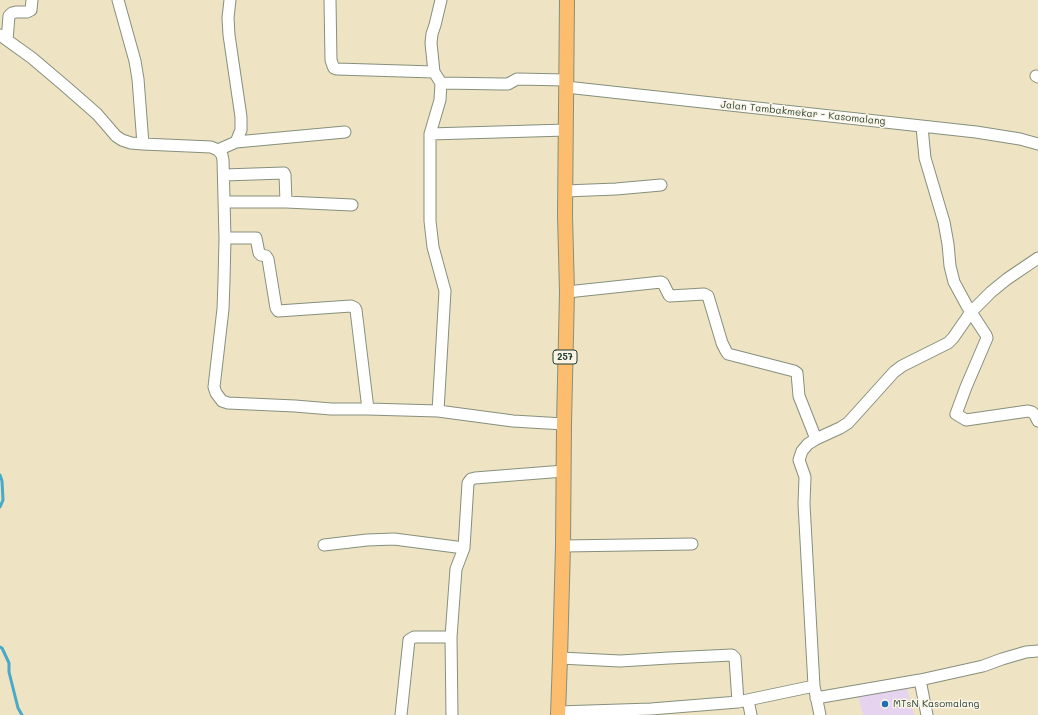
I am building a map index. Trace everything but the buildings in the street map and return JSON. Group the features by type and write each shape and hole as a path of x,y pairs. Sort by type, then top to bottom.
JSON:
{"main road":[{"name":"257","path":"558,713 563,546 567,292 565,113 567,0"}],"street":[{"path":"32,0 30,10 27,12 12,13 9,16 4,37 32,58 91,109 116,136 131,143 211,147 218,150 222,155 224,175 225,238 223,309 214,387 218,397 222,401 228,403 331,409 438,411 513,421 564,424"},
{"path":"118,0 138,79 143,144"},
{"path":"230,0 228,18 229,35 241,117 240,130 236,142"},
{"path":"330,0 332,63 334,68 434,72"},
{"path":"438,411 445,291 433,247 431,233 430,134 440,100 441,83 434,72 431,43 441,0"},
{"name":"Jalan Tambakmekar - Kasomalang","path":"441,83 508,84 517,79 566,83 922,127 976,132 1020,139 1038,144"},
{"path":"922,127 925,158 944,222 950,266 954,282 987,338 956,414 966,420 1028,411 1032,412 1038,421"},
{"path":"430,134 566,130"},
{"path":"218,150 236,142 345,132"},
{"path":"224,175 284,173 286,202"},
{"path":"565,191 661,185"},
{"path":"224,202 286,202 352,205"},
{"path":"225,238 256,238 259,253 266,256 268,259 276,308 278,311 351,306 355,308 368,409"},
{"path":"820,715 814,686 804,504 805,477 799,460 802,451 808,444 816,439 848,423 894,372 902,366 948,343 971,312 991,292 1038,258"},
{"path":"567,292 661,282 670,296 704,294 708,296 722,343 728,354 797,373 800,401 816,439"},
{"path":"452,715 451,638 456,570 464,548 468,483 471,479 475,478 564,471"},
{"path":"324,545 367,540 394,539 464,548"},
{"path":"563,546 692,544"},
{"path":"401,715 409,640 414,637 451,638"},
{"path":"816,698 920,680 983,666 1026,652 1038,651"},
{"path":"560,658 620,661 732,655 736,660 743,701 751,715"},
{"path":"920,680 927,715"},
{"path":"558,713 651,709 743,701 814,686"}],"shaded area":[{"name":"MTsN Kasomalang","path":"906,685 914,715 863,715 857,693"}],"waterway":[{"path":"0,475 2,481 3,500 0,507"},
{"path":"0,647 2,648 9,663 9,672 18,708 22,715"}],"place":[{"name":"MTsN Kasomalang","path":"885,704"}]}
